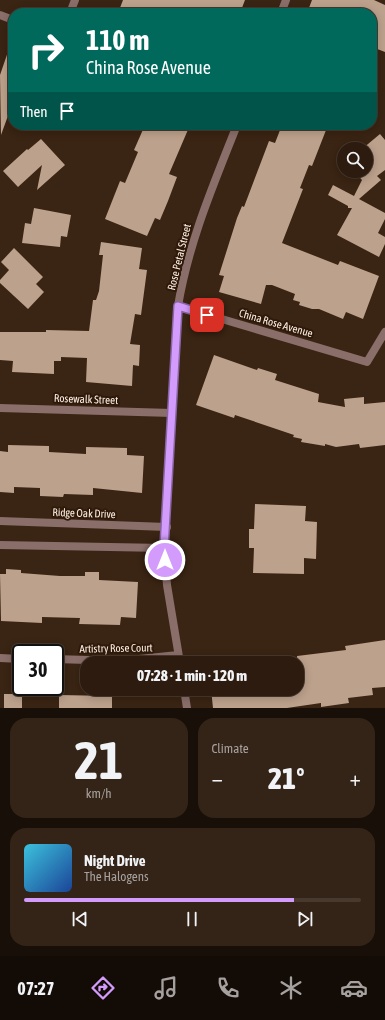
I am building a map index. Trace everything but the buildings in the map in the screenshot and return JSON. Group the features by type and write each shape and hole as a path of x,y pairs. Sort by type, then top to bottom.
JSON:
{"street":[{"name":"Rose Petal Street","path":"179,656 167,585 164,548 167,527 178,306 184,270 194,236 235,130"},
{"name":"China Rose Avenue","path":"178,306 367,362 385,332"},
{"name":"Rosewalk Street","path":"0,408 172,413"},
{"name":"Ridge Oak Drive","path":"0,521 167,527"},
{"path":"0,545 164,548"},
{"path":"0,658 12,659"},
{"name":"Artistry Rose Court","path":"64,659 80,660"},
{"path":"185,696 187,708"}],"route":[{"path":"165,560 164,548 167,527 178,306 207,315"}]}
